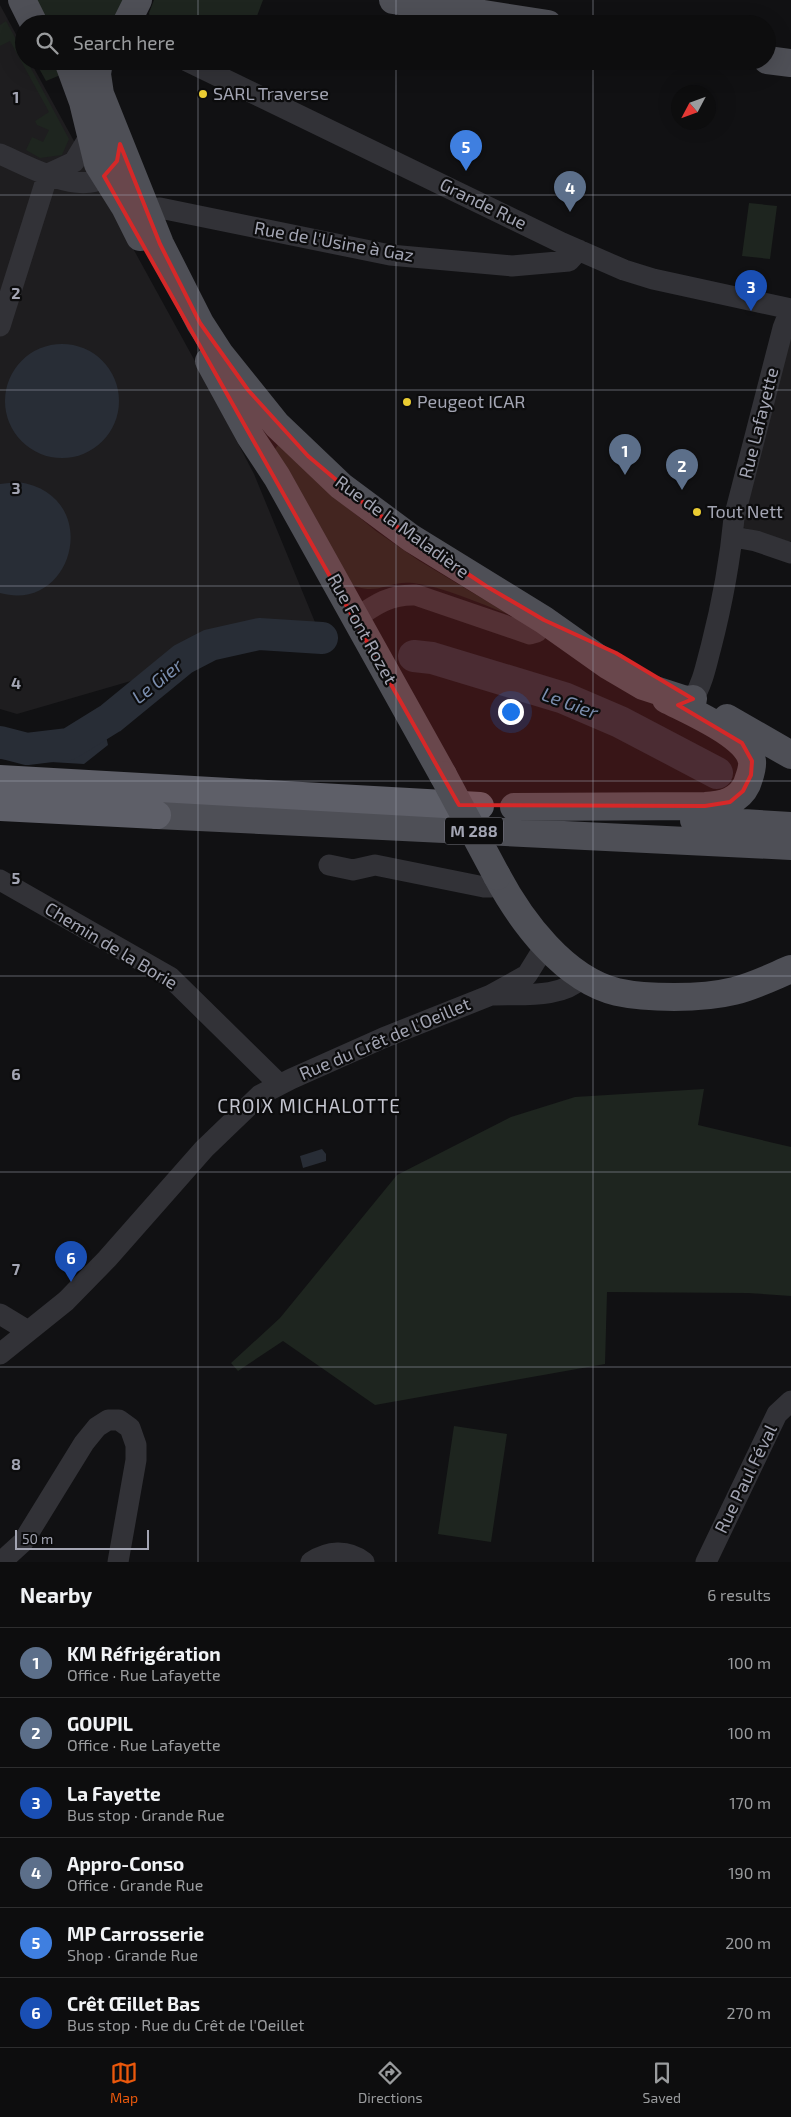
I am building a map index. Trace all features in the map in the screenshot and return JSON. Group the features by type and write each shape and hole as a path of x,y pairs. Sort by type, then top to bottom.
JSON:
{"highway":[{"name":"M 288","path":"0,779 480,806"},
{"name":"M 288","path":"0,807 157,816"}],"main road":[{"path":"130,15 138,0"},
{"path":"393,0 490,15"},
{"path":"776,61 791,63"},
{"path":"71,70 83,102 94,152 104,176 191,316"},
{"path":"99,70 98,84 120,144 191,316"},
{"name":"Rue de la Maladière","path":"191,316 277,425 341,486 372,510 460,570 544,620 609,666 643,686 686,700 694,699"},
{"name":"Rue Font Rozet","path":"191,316 250,436 277,477 499,879 526,922 545,946"},
{"path":"277,425 268,433 265,442 277,477"},
{"name":"Rue de la Maladière","path":"544,620 616,653 694,699"},
{"path":"480,806 718,806 730,802 743,791 750,775 752,761 742,743 714,725 643,686"},
{"path":"694,699 791,755"},
{"name":"M 288","path":"514,807 791,826"},
{"name":"M 288","path":"157,816 791,846"},
{"path":"545,946 584,977 616,991 661,997 702,997 734,991 791,969"}],"street":[{"name":"Grande Rue","path":"207,70 579,250 653,279 791,310"},
{"path":"0,326 48,174 74,162 91,134"},
{"path":"0,154 48,174 79,183 89,183 104,176 117,161 120,144"},
{"name":"Rue de l'Usine à Gaz","path":"146,210 160,208 390,256 512,266 569,261 579,250"},
{"name":"Rue Lafayette","path":"694,699 703,678 722,606 734,537 734,518 783,328 791,310"},
{"path":"734,537 791,553"},
{"path":"356,618 388,598 402,594 416,595 530,634 537,632 544,620"},
{"path":"329,865 353,870 381,866 426,877 484,887 491,887 499,879"},
{"name":"Chemin de la Borie","path":"0,880 170,977 280,1084"},
{"path":"491,995 527,975 545,946"},
{"path":"491,995 548,994 575,985 584,977"},
{"name":"Rue du Crêt de l'Oeillet","path":"0,1354 66,1301 227,1125 260,1095 280,1084 383,1038 491,995"},
{"path":"0,1314 28,1331"},
{"name":"Rue Paul Féval","path":"706,1562 777,1414 791,1401"},
{"path":"1,1562 22,1542 84,1443 97,1427 108,1420 119,1420 130,1428 136,1445 136,1460 118,1562"},
{"path":"311,1562 336,1551 356,1556 364,1562"}],"highlighted area":[{"path":"120,144 160,244 200,323 248,390 308,456 372,510 486,586 544,620 616,653 693,699 678,705 742,743 752,761 751,775 743,791 730,802 705,806 459,805 104,176 117,161"}],"shaded area":[{"path":"32,0 125,0 116,15 41,15"},
{"path":"154,0 263,0 257,15 149,15"},
{"path":"0,5 15,32 15,70 35,70 196,363 254,474 317,627 17,714 0,709"},
{"path":"6,21 15,38 15,50 10,41 0,46 0,25"},
{"path":"26,70 32,70 69,139 62,155 40,158 26,150 32,137 43,142 49,130 37,125 35,121 49,112"},
{"path":"40,70 61,70 63,74 46,81"},
{"path":"749,203 777,206 770,259 742,256"},
{"path":"791,326 791,540 790,542 742,527"},
{"path":"62,344 84,348 102,361 115,379 119,401 115,423 102,441 84,454 62,458 40,454 22,441 9,423 5,401 9,379 22,361 40,348"},
{"path":"278,445 326,490 376,531 418,560 508,614 425,585 404,583 367,589 349,583 275,449"},
{"path":"18,482 45,491 62,507 70,528 69,550 61,570 47,586 26,595 0,593 0,484"},
{"path":"104,727 108,745 84,764 0,759 0,729 40,738 64,739 76,737"},
{"path":"704,1089 698,1125 791,1147 791,1296 748,1293 607,1292 605,1364 375,1405 283,1341 238,1371 231,1363 280,1318 397,1175 511,1117 575,1097"},
{"path":"322,1149 326,1154 326,1161 303,1168 300,1156"},
{"path":"454,1426 507,1434 491,1542 438,1534"}],"waterway":[{"name":"Le Gier","path":"0,742 27,749 69,744 111,718 183,659 210,645 259,634 322,638"},
{"name":"Le Gier","path":"414,656 432,658 564,698 620,722 717,773"}],"place":[{"name":"SARL Traverse","path":"203,94"},
{"name":"MP Carrosserie","path":"466,171"},
{"name":"Appro-Conso","path":"570,212"},
{"name":"La Fayette","path":"751,311"},
{"name":"Peugeot ICAR","path":"407,402"},
{"name":"KM Réfrigération","path":"625,475"},
{"name":"GOUPIL","path":"682,490"},
{"name":"Tout Nett","path":"697,512"},
{"name":"Crêt Œillet Bas","path":"71,1282"}],"district":[{"name":"CROIX MICHALOTTE","path":"309,1106"}]}
